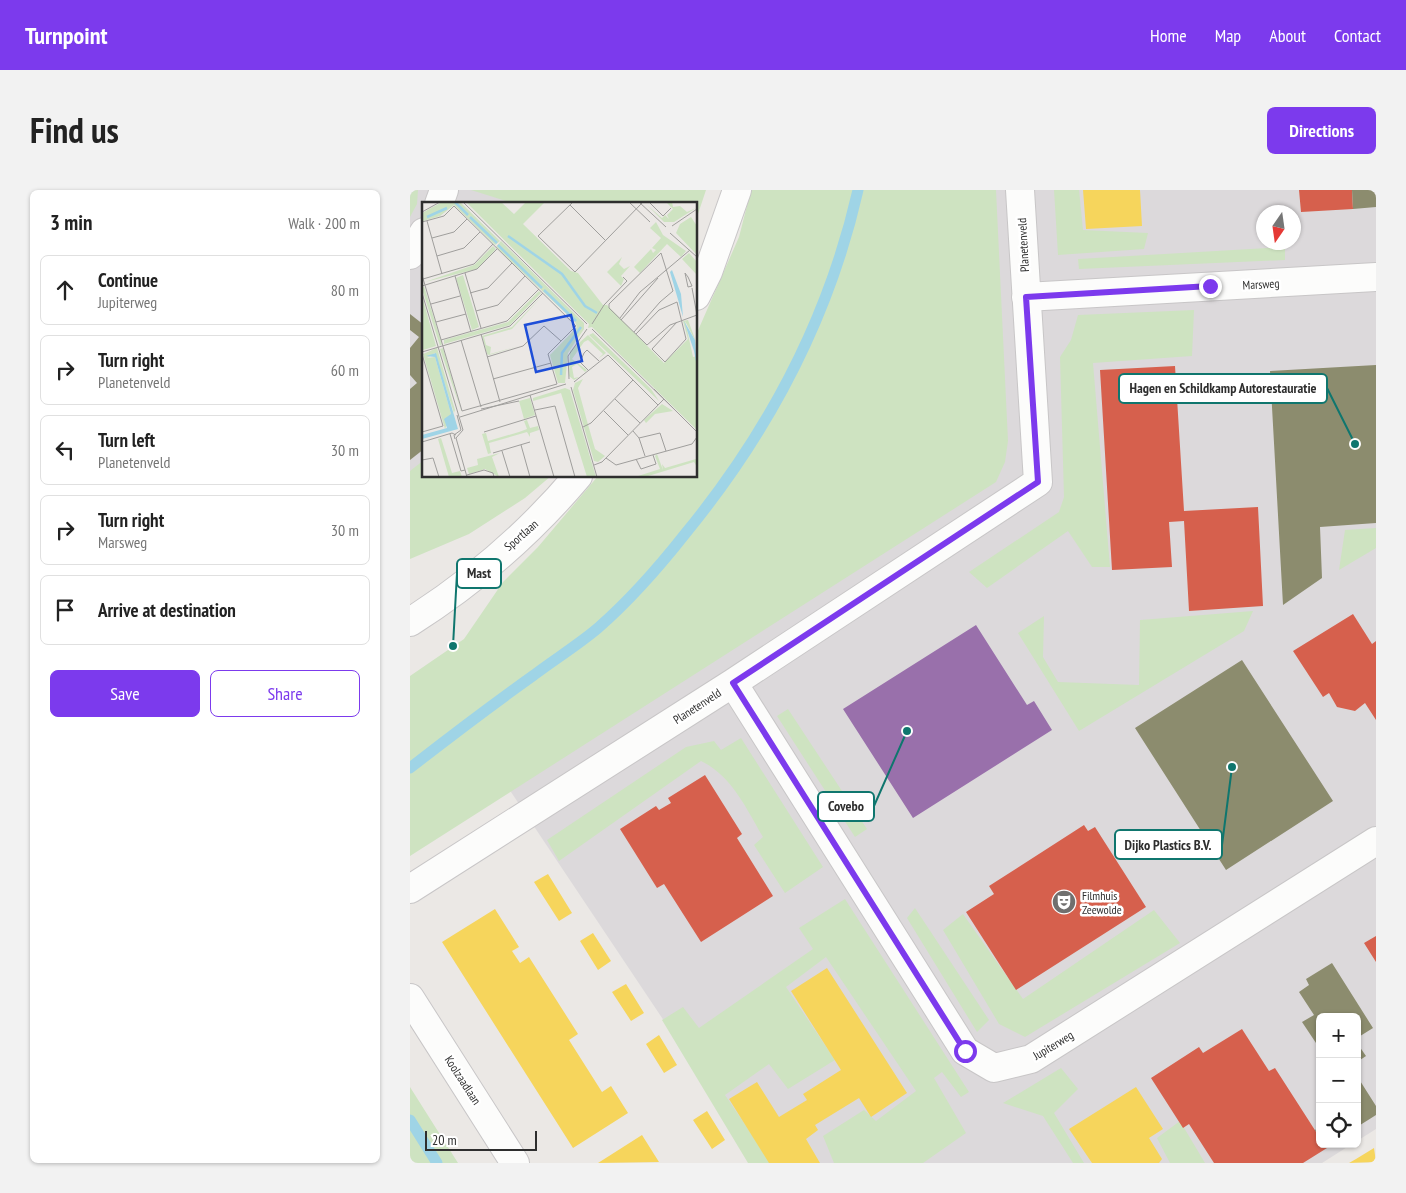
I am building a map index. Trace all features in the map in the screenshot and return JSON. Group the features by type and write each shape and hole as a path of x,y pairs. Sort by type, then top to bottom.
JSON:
{"street":[{"path":"440,202 444,190"},
{"path":"698,292 708,272 737,190"},
{"name":"Planetenveld","path":"410,889 733,683 1038,482 1020,190"},
{"path":"410,255 422,235"},
{"name":"Marsweg","path":"1026,297 1376,278"},
{"name":"Sportlaan","path":"410,622 480,571 548,512 576,478"},
{"name":"Jupiterweg","path":"733,683 965,1051 994,1068 1031,1059 1376,841"},
{"name":"Koolzaadlaan","path":"410,998 516,1163"}],"shaded area":[{"path":"410,190 675,190 672,202 422,202 423,478 410,496"},
{"path":"984,190 1376,190 1376,1129 1361,1138 1361,1013 1316,1013 1316,1148 1346,1148 1322,1163 759,1163 495,768"}],"green space":[{"path":"410,190 418,190 417,204 410,217"},
{"path":"471,190 706,190 698,214 698,202 510,202"},
{"path":"751,190 996,190 1008,441 1005,462 996,482 410,856 410,676 464,639 503,582 538,547 596,478 698,478 698,330 739,237"},
{"path":"1054,190 1079,190 1083,230 1148,233 1144,249 1058,255"},
{"path":"1256,249 1285,250 1285,260 1079,269 1078,259"},
{"path":"1194,310 1192,356 1093,363 1110,567 1092,567 1068,531 987,588 969,572 1059,512 1064,497 1060,357 1071,340 1078,315"},
{"path":"422,462 422,478 549,478 525,498 469,534 410,559 410,471"},
{"path":"1376,528 1376,548 1339,570 1345,530"},
{"path":"1253,611 1244,631 1079,731 1018,633 1044,616 1043,657 1058,682 1139,685 1140,620"},
{"path":"788,709 867,829 855,837 777,716"},
{"path":"741,738 823,867 785,893 754,845 763,837 744,804 721,775 701,761 559,861 547,840 686,747 714,741 721,750"},
{"path":"845,899 969,1092 961,1097 942,1072 934,1078 966,1133 923,1163 834,1163 823,1136 864,1110 876,1121 916,1091 826,957 786,987 835,1060 788,1089 769,1064 725,1095 771,1163 748,1163 662,1020 683,1007 699,1028 813,949 799,928"},
{"path":"915,908 989,1020 977,1032 907,918"},
{"path":"1154,910 1180,943 1025,1037 999,1024 943,930 963,914 1023,999"},
{"path":"1061,1068 1078,1089 1054,1113 1084,1163 1073,1163 1043,1116 1003,1103"},
{"path":"410,1087 458,1163 410,1163"},
{"path":"1180,1121 1205,1163 1170,1163 1157,1138"}],"building: Homes":[{"path":"1083,190 1140,190 1142,226 1086,229"},
{"path":"548,874 572,913 559,921 534,882"},
{"path":"495,909 519,947 512,951 520,963 529,957 578,1034 569,1040 602,1092 611,1086 628,1113 573,1148 442,942"},
{"path":"593,933 611,961 598,970 580,941"},
{"path":"827,968 907,1093 871,1117 859,1098 815,1125 818,1130 806,1139 820,1163 769,1163 729,1099 757,1082 779,1117 807,1100 803,1094 841,1070 791,991"},
{"path":"626,984 644,1013 631,1021 612,992"},
{"path":"659,1035 677,1065 664,1073 646,1044"},
{"path":"1136,1087 1163,1129 1149,1138 1162,1159 1159,1163 1092,1163 1069,1129"},
{"path":"707,1111 725,1140 712,1149 693,1120"},
{"path":"642,1135 659,1162 598,1163"},
{"path":"1374,1148 1376,1162 1349,1163 1356,1159"}],"building: Shops":[{"path":"1299,190 1352,190 1353,209 1301,212"},
{"path":"1175,366 1184,511 1258,507 1263,606 1189,611 1184,521 1169,522 1172,567 1112,570 1100,370"},
{"path":"1353,614 1372,644 1376,641 1376,720 1365,703 1355,711 1337,707 1329,693 1323,697 1293,651"},
{"path":"705,775 742,834 737,838 773,896 701,942 664,884 657,888 620,829 656,806 659,810 671,803 668,798"},
{"path":"1084,825 1088,831 1095,827 1146,907 1016,990 966,912 994,894 989,886"},
{"path":"1376,936 1376,962 1364,943"},
{"path":"1242,1029 1269,1071 1275,1068 1316,1132 1316,1148 1327,1148 1303,1163 1214,1163 1189,1124 1183,1128 1151,1078 1199,1047 1203,1053"}],"building: Offices":[{"path":"976,625 1027,705 1034,701 1052,730 913,818 843,709"}],"building: Industry":[{"path":"1352,190 1376,190 1376,207 1353,209"},
{"path":"410,314 422,323 422,451 410,460 410,389 417,383 410,375 410,348 419,337 410,330"},
{"path":"1376,365 1376,523 1320,527 1322,578 1283,605 1270,371"},
{"path":"1242,660 1333,801 1226,870 1135,728"},
{"path":"1332,963 1373,1028 1361,1036 1361,1013 1316,1013 1316,1043 1302,1022 1314,1015 1299,992 1309,985 1306,979"},
{"path":"1361,1049 1366,1056 1361,1059"},
{"path":"1361,1082 1376,1106 1376,1115 1361,1124"}],"waterway":[{"path":"410,768 598,628 633,595 715,495 769,415 792,372 830,284 846,237 858,190"},
{"path":"410,1120 437,1163"}],"place":[{"name":"Hagen en Schildkamp Autorestauratie","path":"1355,444"},
{"name":"Mast","path":"453,646"},
{"name":"Covebo","path":"907,731"},
{"name":"Dijko Plastics B.V.","path":"1232,767"},
{"name":"Filmhuis Zeewolde","path":"1064,902"}],"route":[{"path":"965,1051 733,683 1038,482 1026,297 1210,286"}]}
